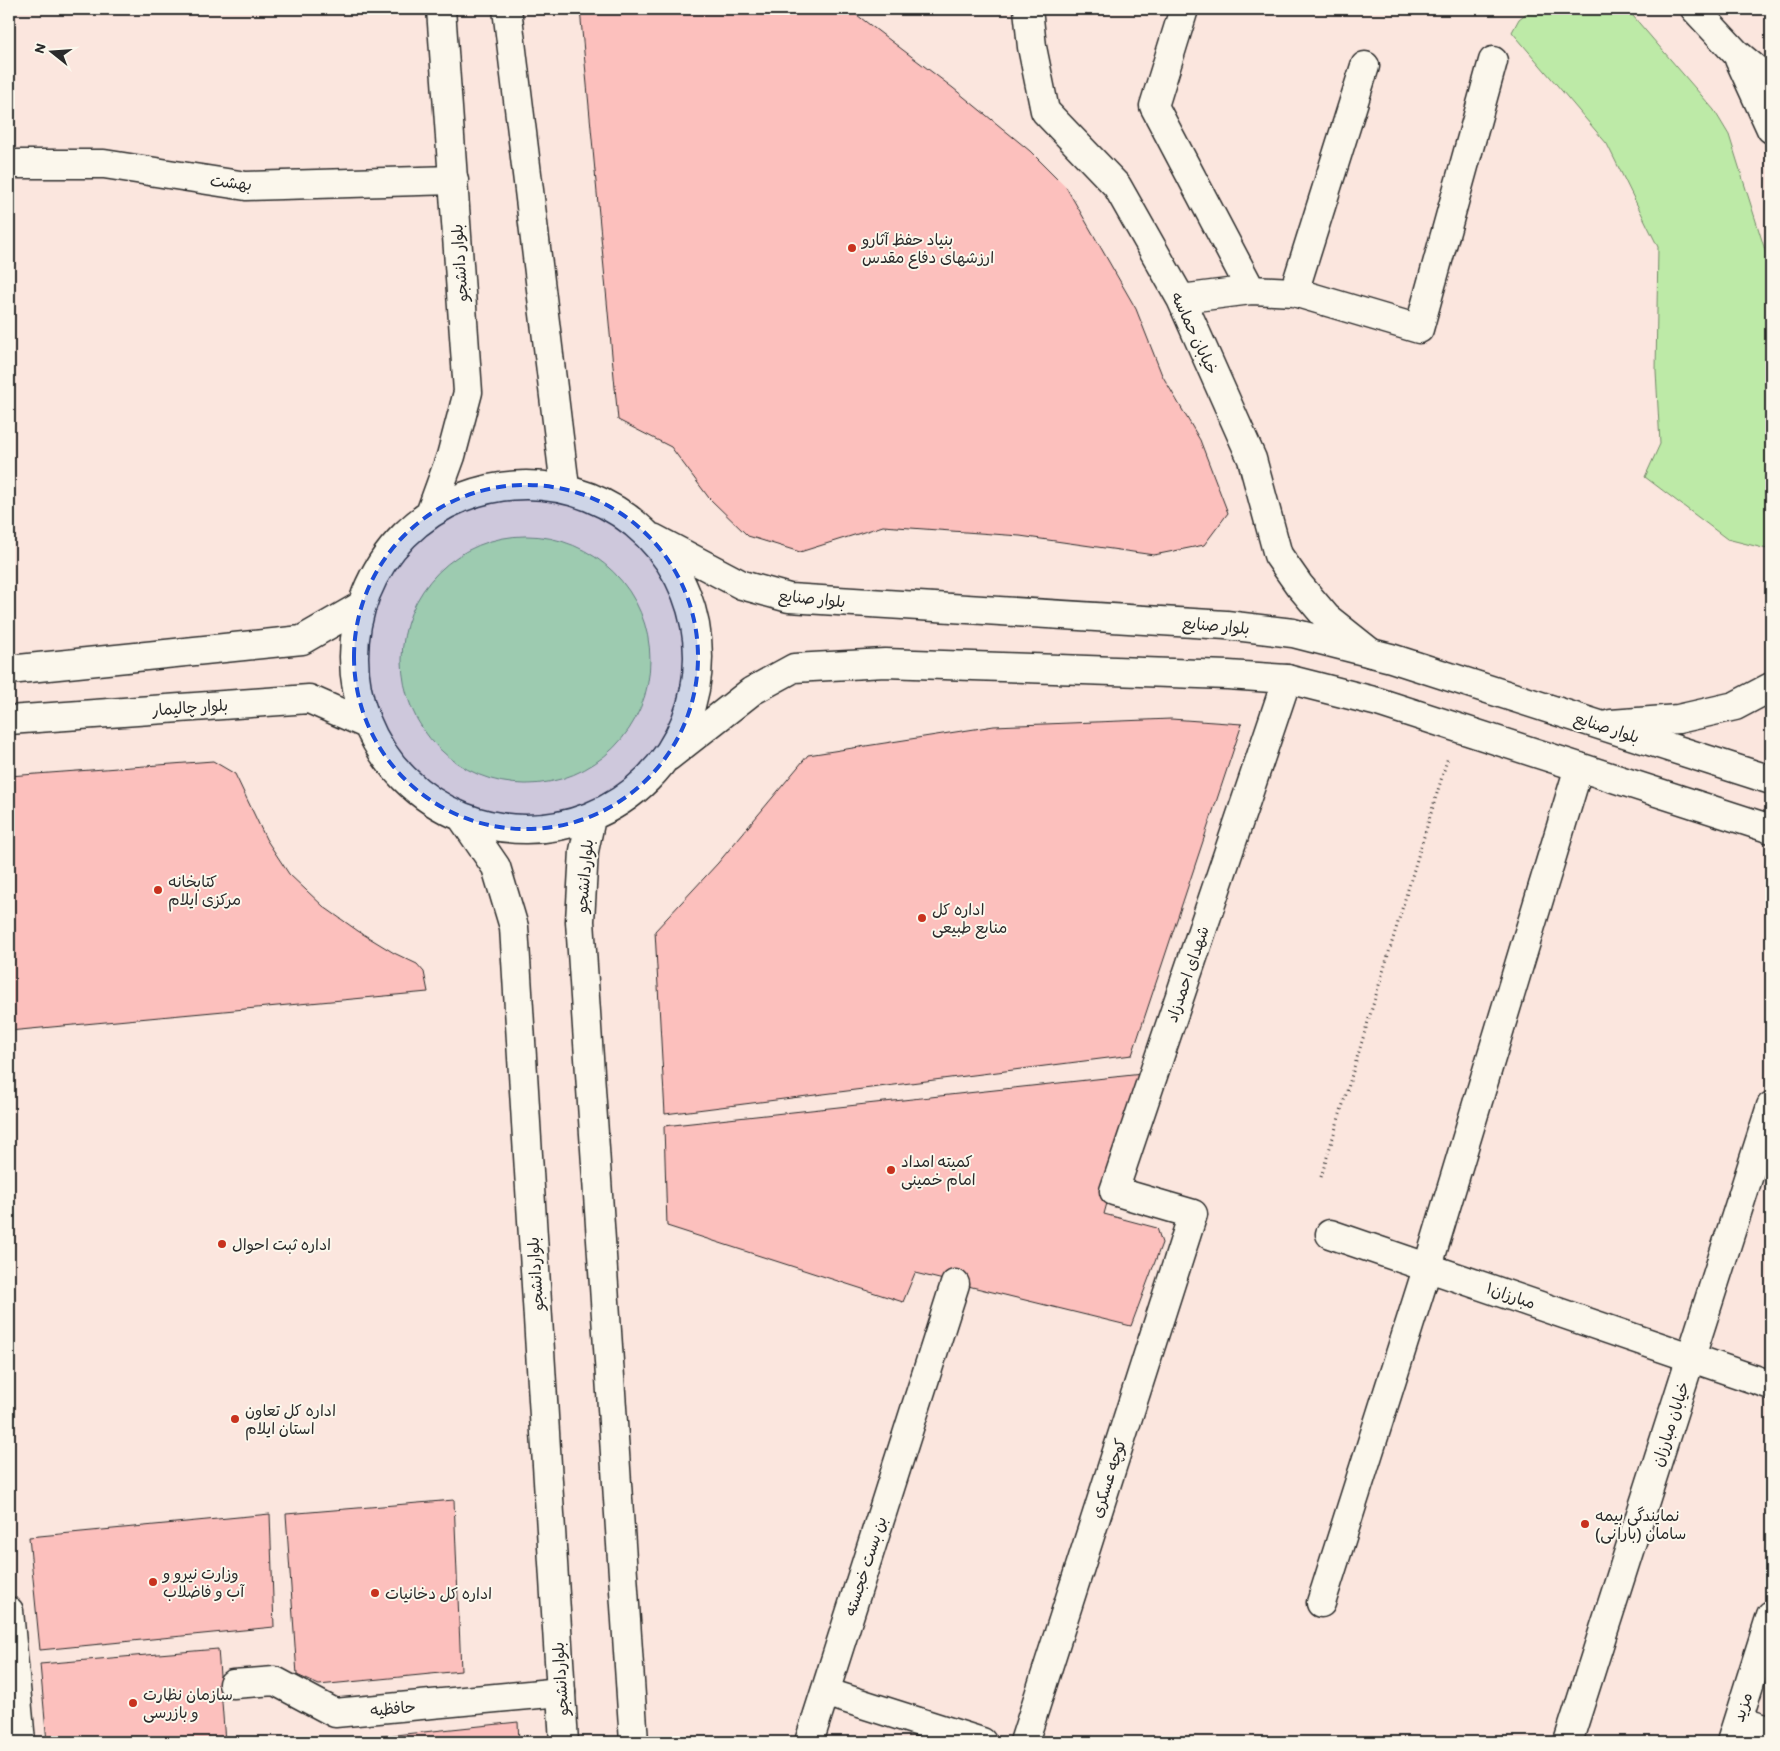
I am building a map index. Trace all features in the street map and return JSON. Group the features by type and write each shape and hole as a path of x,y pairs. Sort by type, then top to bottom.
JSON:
{"street":[{"name":"بلوار دانشجو","path":"431,511 451,456 468,392 442,9"},
{"path":"507,9 565,487"},
{"name":"خیابان حماسه","path":"1028,9 1032,47 1045,111 1117,186 1181,299 1252,459 1278,555 1299,585 1327,618 1371,653"},
{"path":"1184,9 1154,106 1252,290"},
{"path":"1695,9 1736,53 1771,82"},
{"path":"1736,53 1771,129"},
{"path":"1181,299 1252,290 1294,292 1419,329 1493,62"},
{"path":"1294,292 1365,66"},
{"name":"بهشت","path":"9,164 104,164 246,186 454,180"},
{"path":"668,757 693,703 699,645 685,587 653,538 620,511 597,498 565,487 519,483 473,492 431,511 401,537 376,569 360,606 353,665 366,724 389,764 422,797 463,819 505,830 549,830 591,818 634,793 668,757 752,691 794,668 885,663 1288,679 1378,702 1771,829"},
{"name":"بلوار صنایع","path":"653,538 742,585 789,598 1226,625 1293,633 1371,653 1771,780"},
{"path":"9,670 302,640 360,606"},
{"name":"شهدای احمدزاد","path":"1193,1214 1114,1191 1288,679"},
{"path":"1599,725 1678,719 1735,706 1771,687"},
{"name":"بلوار چالیمار","path":"9,720 308,699 366,724"},
{"path":"1321,1604 1428,1266 1579,767"},
{"name":"بلواردانشجو","path":"591,818 584,851 580,921 634,1742"},
{"name":"بلواردانشجو","path":"463,819 496,867 514,927 564,1742"},
{"name":"خیابان مبارزان","path":"1568,1742 1771,1106"},
{"name":"کوچه عسکری","path":"1024,1742 1193,1214"},
{"name":"مبارزان۱","path":"1330,1234 1771,1385"},
{"name":"بن بست خجسته","path":"809,1742 954,1284"},
{"path":"9,1611 21,1742"},
{"name":"مزید","path":"1734,1731 1771,1615"},
{"name":"حافظیه","path":"233,1684 275,1681 335,1713 561,1692"},
{"path":"825,1692 982,1742"},
{"path":"1734,1731 1771,1731"}],"path":[{"path":"1321,1177 1457,728"}],"highlighted area":[{"path":"519,483 565,487 597,498 627,515 653,538 685,587 699,645 693,703 668,757 634,793 591,818 549,830 505,830 463,819 422,797 389,764 366,724 353,665 361,606 376,569 401,537 431,511 473,491"}],"green space":[{"path":"1532,9 1627,9 1714,110 1729,135 1765,250 1771,289 1771,550 1727,539 1645,477 1660,444 1656,371 1658,247 1607,144 1512,32 1519,19"},
{"path":"526,536 562,542 584,551 605,564 622,581 635,602 644,624 650,660 644,696 635,718 622,739 605,756 584,769 562,778 526,784 490,778 468,769 447,756 430,739 417,718 408,696 402,660 408,624 417,602 430,581 447,564 468,551 490,542"}],"building":[{"name":"بنیاد حفظ آثارو ارزشهای دفاع مقدس","path":"580,9 849,9 953,88 1030,151 1066,187 1136,309 1162,375 1200,440 1228,513 1204,545 1154,555 1020,536 883,526 800,552 748,536 709,498 671,447 618,420"},
{"name":"اداره کل منابع طبیعی","path":"1171,719 1242,724 1132,1055 665,1114 655,931 718,863 808,755 994,726"},
{"name":"کتابخانه مرکزی ایلام","path":"213,761 235,774 266,839 289,874 324,907 358,931 394,953 417,964 424,972 428,992 9,1031 9,776"},
{"name":"کمیته امداد امام خمینی","path":"1142,1074 1104,1214 1157,1228 1162,1243 1131,1326 915,1273 903,1302 667,1226 664,1126"},
{"name":"اداره کل دخانیات","path":"454,1500 461,1671 319,1685 297,1675 286,1514"},
{"name":"وزارت نیرو و آب و فاضلاب","path":"270,1514 274,1627 40,1650 29,1537"},
{"name":"سازمان نظارت و بازرسی","path":"218,1649 225,1742 47,1742 40,1664"},
{"path":"518,1722 519,1742 329,1742"}],"place":[{"name":"بنیاد حفظ آثارو ارزشهای دفاع مقدس","path":"852,248"},
{"name":"کتابخانه مرکزی ایلام","path":"158,890"},
{"name":"اداره کل منابع طبیعی","path":"922,918"},
{"name":"کمیته امداد امام خمینی","path":"891,1170"},
{"name":"اداره ثبت احوال","path":"222,1244"},
{"name":"اداره کل تعاون استان ایلام","path":"235,1419"},
{"name":"نمایندگی بیمه سامان (بارانی)","path":"1585,1524"},
{"name":"وزارت نیرو و آب و فاضلاب","path":"153,1582"},
{"name":"اداره کل دخانیات","path":"375,1593"},
{"name":"سازمان نظارت و بازرسی","path":"133,1703"}]}
